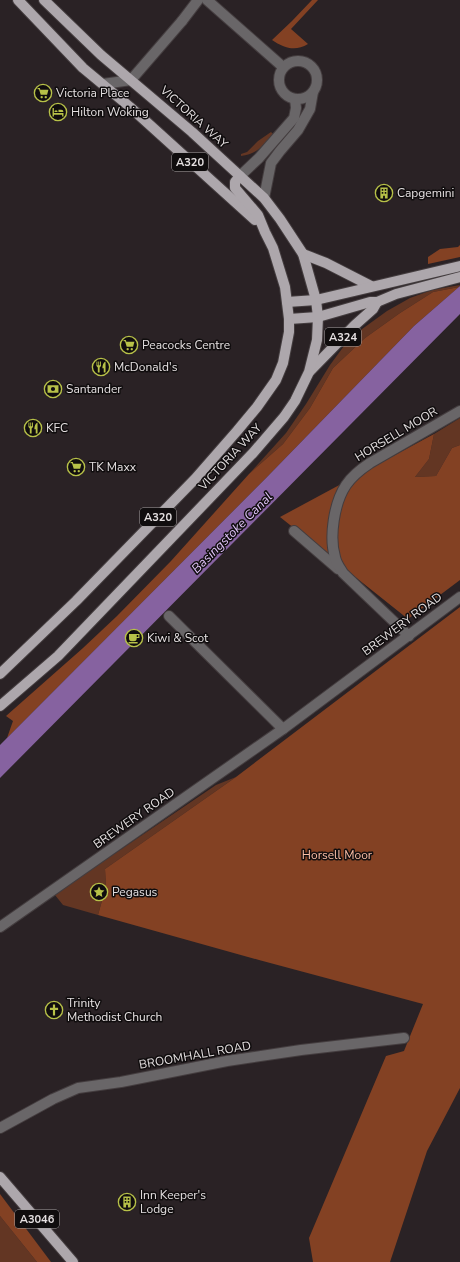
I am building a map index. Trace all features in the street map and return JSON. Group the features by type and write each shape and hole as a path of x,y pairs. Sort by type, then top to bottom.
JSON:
{"main road":[{"name":"A320","path":"18,0 83,68 103,84"},
{"name":"A320","path":"44,0 102,55 131,80"},
{"name":"VICTORIA WAY","path":"0,706 58,656 253,453 288,412 295,401 309,372 317,340 318,316 316,300 303,254 280,219 264,198 192,132 131,80"},
{"name":"VICTORIA WAY","path":"103,84 256,220 265,232"},
{"name":"VICTORIA WAY","path":"0,674 76,601 195,479 257,407 276,380 283,363 289,332 285,287 273,248 258,215 235,188 235,182 240,176"},
{"path":"303,254 326,263 371,286"},
{"path":"287,302 316,300 460,266"},
{"name":"A324","path":"289,319 318,316 370,302 377,302 396,294 460,277"},
{"name":"A324","path":"309,372 355,325 373,309 377,302"},
{"name":"A3046","path":"0,1177 73,1262"}],"street":[{"path":"103,84 131,80 182,21 198,0"},
{"path":"207,0 283,67"},
{"path":"264,198 271,163 298,130 310,109 313,92 317,85 316,72 307,62 294,60 283,67 280,72 279,84 284,94 295,99 305,98 313,92"},
{"path":"240,176 259,158 294,118 296,108 295,99"},
{"name":"HORSELL MOOR","path":"343,573 336,562 332,539 335,513 345,486 370,462 460,411"},
{"name":"HORSELL MOOR","path":"294,532 343,573 409,636"},
{"name":"BREWERY ROAD","path":"0,927 283,729 460,597"},
{"path":"169,616 283,729"},
{"name":"BROOMHALL ROAD","path":"0,1128 31,1110 78,1088 121,1082 227,1061 301,1050 404,1038"}],"shaded area":[{"path":"271,132 273,134 259,149 251,154 241,156 241,154 247,152 258,141"},
{"path":"460,285 459,287 433,292 365,338 333,368 310,408 283,444 249,474 286,433 330,365 344,346 358,332 387,311 410,298 432,290"},
{"path":"460,418 460,445 452,448 436,476 415,477 429,459 434,434"},
{"path":"236,777 105,869 106,886 98,915 63,905 55,895 216,785"},
{"path":"0,1216 37,1262 0,1262"}],"green space":[{"path":"312,0 318,0 291,29 308,44 299,48 290,48 272,40 292,21"},
{"path":"460,245 460,257 428,264 428,257 440,249 458,247"},
{"path":"459,287 414,326 268,476 7,738 13,721 6,716 117,616 171,561 249,474 283,444 310,408 333,368 365,338 400,313 433,292"},
{"path":"434,434 429,459 415,477 436,476 452,448 460,445 460,580 408,619 280,517"},
{"name":"Horsell Moor","path":"460,607 460,1088 427,1151 390,1262 313,1262 309,1238 386,1056 404,1051 423,1004 98,915 106,886 105,869 236,777"},
{"path":"0,1194 51,1262 37,1262 0,1216"}],"water":[{"name":"Basingstoke Canal","path":"460,286 460,314 0,778 0,745 268,476 414,326"}],"place":[{"name":"Victoria Place","path":"43,93"},
{"name":"Hilton Woking","path":"58,112"},
{"name":"Capgemini","path":"384,193"},
{"name":"Peacocks Centre","path":"129,345"},
{"name":"McDonald's","path":"101,367"},
{"name":"Santander","path":"53,389"},
{"name":"KFC","path":"33,428"},
{"name":"TK Maxx","path":"76,467"},
{"name":"Kiwi & Scot","path":"134,638"},
{"name":"Pegasus","path":"99,892"},
{"name":"Trinity Methodist Church","path":"54,1010"},
{"name":"Inn Keeper's Lodge","path":"127,1202"}]}
